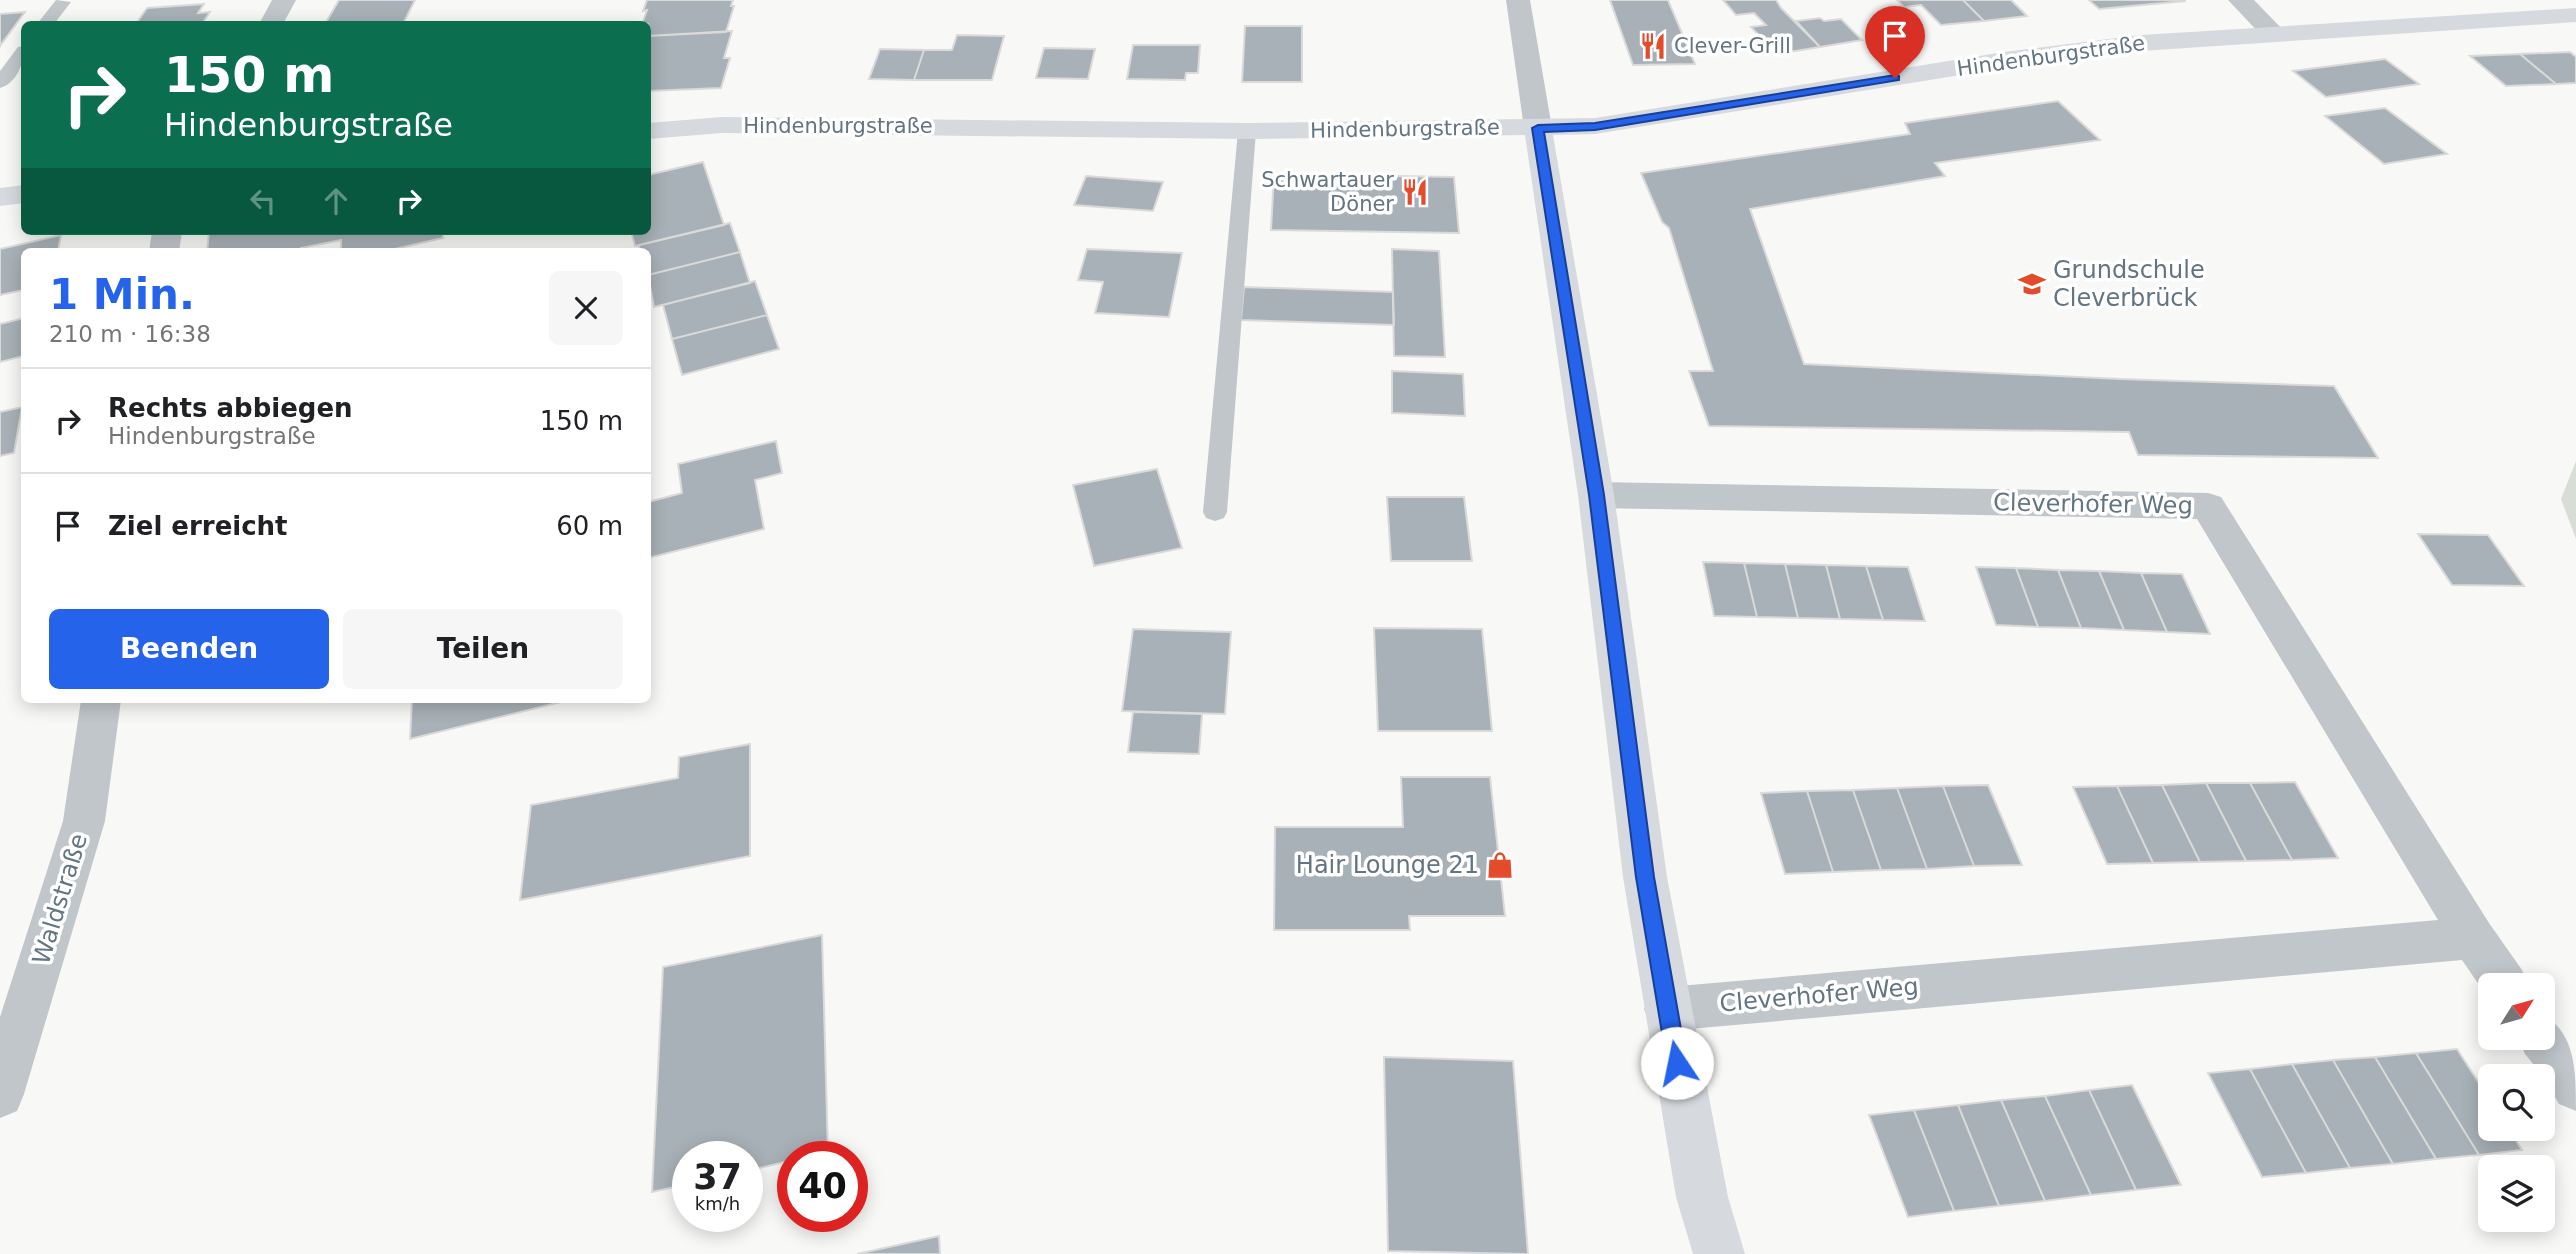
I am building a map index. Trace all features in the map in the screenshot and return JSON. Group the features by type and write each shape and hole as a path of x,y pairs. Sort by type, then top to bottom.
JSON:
{"street":[{"path":"273,21 284,0"},
{"path":"1518,0 1596,495 1645,877 1702,1197 1719,1254"},
{"path":"2240,0 2273,33"},
{"name":"Hindenburgstraße","path":"651,131 722,125 1247,131 1595,127 2004,60 2141,43 2576,15"},
{"path":"0,197 21,194"},
{"name":"Cleverhofer Weg","path":"1596,495 2208,506 2473,938 2498,973"},
{"name":"Waldstraße","path":"0,1094 84,821 101,703"},
{"name":"Cleverhofer Weg","path":"1667,1009 2473,938"},
{"path":"2550,1050 2576,1087"}],"lane":[{"path":"47,21 63,2"},
{"path":"0,83 21,55"},
{"path":"1215,512 1247,131"}],"shaded area":[{"path":"2576,461 2576,539 2561,499"}],"building":[{"path":"339,0 415,0 404,21 327,21"},
{"path":"647,0 733,0 731,6 734,6 726,32 651,36 651,21 643,21 647,10 643,11"},
{"path":"1610,0 1668,0 1695,64 1633,65"},
{"path":"1723,0 1776,0 1820,47 1776,54 1751,27 1766,25 1754,13 1736,15"},
{"path":"1897,0 1963,0 1984,21 1941,25 1921,5 1904,7"},
{"path":"1963,0 2011,0 2027,16 1984,21"},
{"path":"2089,0 2185,0 2185,1 2099,9"},
{"path":"204,4 198,13 210,12 204,21 138,21 147,8"},
{"path":"25,12 0,46 0,14"},
{"path":"1820,18 1824,21 1841,19 1862,40 1820,47 1796,21"},
{"path":"1245,26 1302,26 1302,82 1242,82"},
{"path":"732,31 724,58 730,58 721,88 651,91 651,36"},
{"path":"957,35 1004,36 992,80 914,80 924,50 952,50"},
{"path":"1133,45 1200,45 1198,73 1186,73 1185,80 1127,79"},
{"path":"1044,48 1095,49 1088,79 1036,78"},
{"path":"880,49 924,50 914,80 869,79"},
{"path":"2570,52 2576,57 2576,83 2556,84 2520,54"},
{"path":"2520,54 2556,84 2506,86 2470,56"},
{"path":"2385,59 2419,84 2326,97 2293,71"},
{"name":"Grundschule Cleverbrück","path":"2058,101 2100,140 1935,163 1945,176 1750,209 1804,364 2334,386 2378,458 2138,455 2129,432 1709,426 1689,371 1713,371 1669,228 1662,222 1641,173 1910,134 1905,123"},
{"path":"2385,108 2447,154 2384,164 2325,116"},
{"path":"703,162 724,225 635,246 632,235 651,235 651,174"},
{"path":"1274,174 1454,177 1459,233 1271,230"},
{"path":"1086,176 1163,182 1153,211 1074,205"},
{"path":"730,223 740,252 651,274 651,248 639,248 639,245"},
{"path":"61,235 59,248 21,248 21,291 0,295 0,249"},
{"path":"209,235 443,235 443,238 399,248 341,248 341,240 301,248 207,248"},
{"path":"1087,249 1182,253 1169,317 1095,313 1103,282 1078,280"},
{"path":"1392,249 1439,251 1445,357 1394,356"},
{"path":"740,252 750,283 654,307 651,274"},
{"path":"755,281 767,315 672,339 663,305"},
{"path":"1244,287 1393,292 1394,325 1241,320"},
{"path":"767,315 779,349 682,375 672,339"},
{"path":"21,319 21,357 0,362 0,324"},
{"path":"1392,371 1463,374 1465,416 1392,413"},
{"path":"21,407 14,453 0,456 0,412"},
{"path":"776,441 782,473 755,480 764,529 651,557 651,501 682,493 678,464"},
{"path":"1157,469 1182,548 1094,566 1073,485"},
{"path":"1387,497 1464,497 1472,561 1391,561"},
{"path":"2418,534 2488,535 2524,586 2452,585"},
{"path":"1703,562 1744,563 1757,617 1714,616"},
{"path":"1744,563 1785,564 1798,618 1757,617"},
{"path":"1785,564 1826,565 1840,619 1798,618"},
{"path":"1826,565 1866,566 1883,620 1840,619"},
{"path":"1866,566 1908,567 1925,621 1883,620"},
{"path":"1976,567 2016,568 2038,627 1996,625"},
{"path":"2016,568 2058,570 2081,628 2038,627"},
{"path":"2058,570 2099,571 2124,630 2081,628"},
{"path":"2099,571 2141,573 2167,632 2124,630"},
{"path":"2141,573 2182,574 2210,634 2167,632"},
{"path":"1374,628 1482,629 1492,731 1378,731"},
{"path":"1133,629 1231,632 1225,714 1122,711"},
{"path":"412,703 557,703 410,739"},
{"path":"1133,712 1202,714 1199,754 1128,752"},
{"path":"750,744 750,856 520,900 531,805 678,778 679,757"},
{"path":"1401,777 1490,777 1505,916 1409,916 1410,930 1274,930 1275,827 1403,827"},
{"path":"2295,782 2338,858 2292,860 2250,783"},
{"path":"2206,783 2246,861 2200,862 2162,785"},
{"path":"2206,783 2250,783 2292,860 2246,861"},
{"path":"1988,785 2022,865 1974,866 1943,786"},
{"path":"2162,785 2200,862 2153,863 2117,786"},
{"path":"1943,786 1974,866 1927,869 1897,788"},
{"path":"2117,786 2153,863 2107,864 2073,787"},
{"path":"1897,788 1927,869 1881,870 1853,790"},
{"path":"1853,790 1881,870 1833,872 1807,791"},
{"path":"1807,791 1833,872 1785,874 1761,793"},
{"path":"822,935 828,1141 777,1141 777,1164 763,1167 763,1141 672,1141 672,1188 652,1192 663,967"},
{"path":"2457,1049 2478,1081 2478,1141 2516,1141 2522,1150 2479,1155 2416,1053"},
{"path":"2416,1053 2479,1155 2436,1159 2375,1057"},
{"path":"1384,1057 1513,1061 1528,1254 1388,1251"},
{"path":"2375,1057 2436,1159 2393,1164 2333,1060"},
{"path":"2333,1060 2393,1164 2350,1168 2292,1064"},
{"path":"2292,1064 2350,1168 2306,1173 2250,1069"},
{"path":"2250,1069 2306,1173 2262,1177 2208,1073"},
{"path":"2132,1085 2181,1185 2136,1190 2089,1090"},
{"path":"2089,1090 2136,1190 2091,1195 2045,1096"},
{"path":"2045,1096 2091,1195 2045,1201 2001,1100"},
{"path":"2001,1100 2045,1201 1999,1206 1958,1105"},
{"path":"1958,1105 1999,1206 1954,1211 1914,1110"},
{"path":"1914,1110 1954,1211 1908,1217 1869,1115"},
{"path":"939,1236 940,1254 857,1254"}],"place":[{"name":"Clever-Grill","path":"1653,46"},
{"name":"Schwartauer Döner","path":"1415,192"},
{"name":"Grundschule Cleverbrück","path":"2032,284"},
{"name":"Hair Lounge 21","path":"1500,865"}],"route":[{"path":"1677,1063 1645,877 1596,495 1538,128 1595,127 1895,78"}]}
